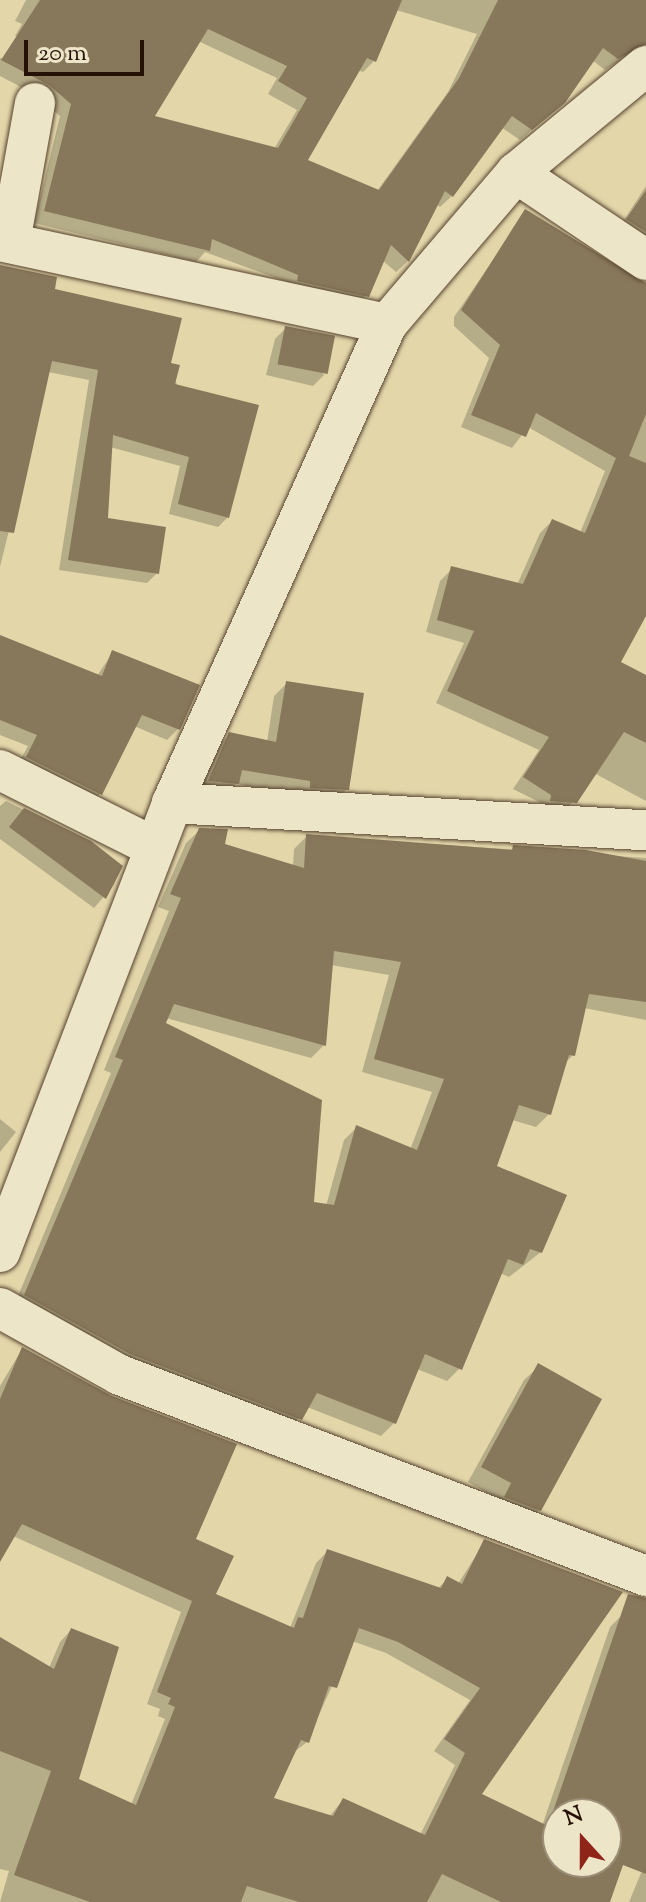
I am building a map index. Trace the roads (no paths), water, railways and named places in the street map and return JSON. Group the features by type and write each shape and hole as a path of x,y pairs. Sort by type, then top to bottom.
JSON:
{"street":[{"path":"0,1252 172,803 387,324 516,173 646,66"},
{"path":"35,103 5,241 387,324"},
{"path":"516,173 646,260"},
{"path":"0,770 154,847"},
{"path":"172,803 646,830"},
{"path":"0,1308 120,1375 646,1576"}]}
